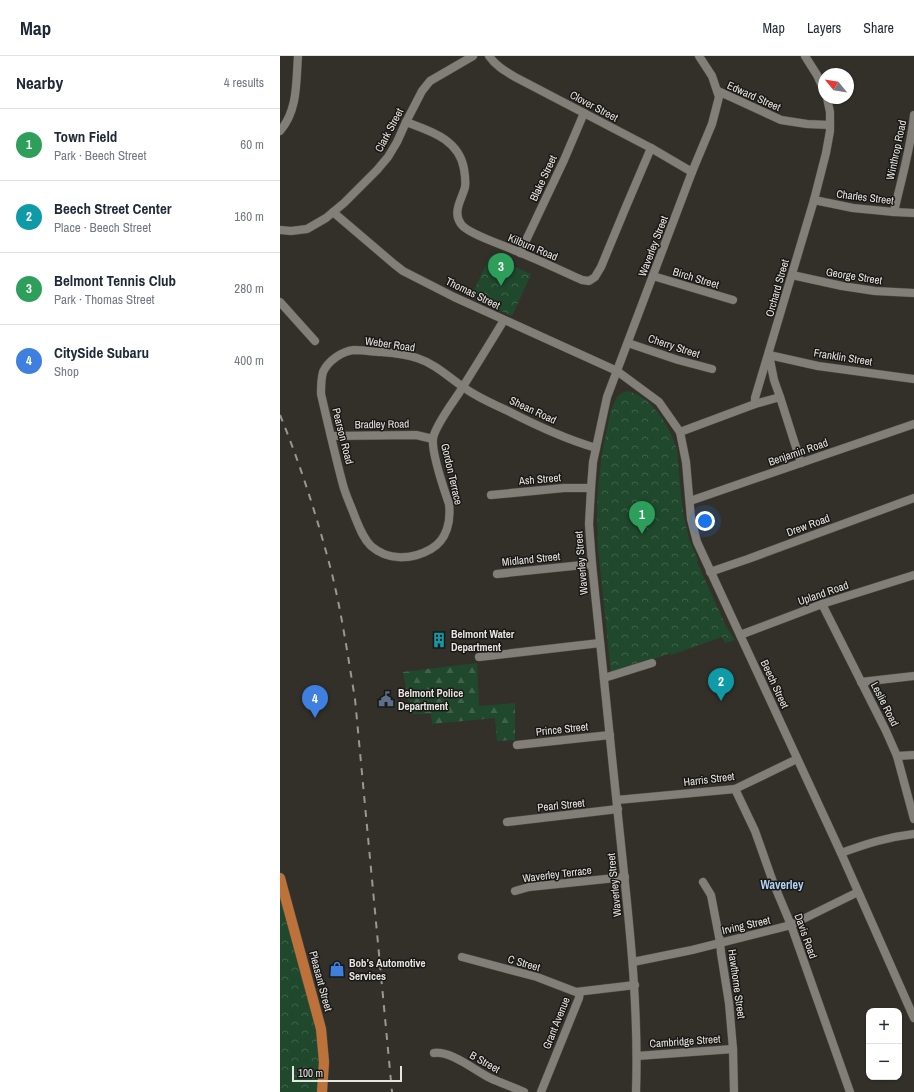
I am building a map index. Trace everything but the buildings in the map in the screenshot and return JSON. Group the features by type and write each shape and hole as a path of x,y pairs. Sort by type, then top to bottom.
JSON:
{"main road":[{"name":"Pleasant Street","path":"280,878 321,1029 324,1062 322,1092"}],"street":[{"path":"280,131 290,116 295,102 298,56"},
{"name":"Clark Street","path":"280,230 291,231 307,229 333,212 383,164 397,142 422,91 430,81 473,56"},
{"name":"Clover Street","path":"489,56 502,69 651,148 692,172"},
{"path":"699,56 712,76 718,91"},
{"path":"805,56 818,77"},
{"name":"Edward Street","path":"718,91 781,120 808,124 830,125"},
{"name":"Waverley Street","path":"636,1092 637,1056 635,985 592,564 589,524 591,488 596,448 607,397 692,172 712,124 719,97 718,91"},
{"name":"Orchard Street","path":"755,404 814,200 828,143 830,125 828,104"},
{"name":"Blake Street","path":"520,252 564,160 584,113"},
{"name":"Winthrop Road","path":"894,212 912,133 914,115"},
{"name":"Kilburn Road","path":"406,122 442,137 452,145 460,157 464,165 466,180 458,208 458,216 461,224 469,231 582,280 589,281 595,277 601,267 651,148"},
{"name":"Charles Street","path":"814,200 853,208 914,213"},
{"name":"Thomas Street","path":"333,212 403,271 454,297 617,371"},
{"name":"George Street","path":"792,275 842,286 875,291 914,293"},
{"name":"Birch Street","path":"653,276 733,300"},
{"path":"280,302 315,342"},
{"name":"Gordon Terrace","path":"366,540 372,547 386,554 396,558 408,558 433,548 442,538 447,527 450,512 436,460 433,439 444,416 504,320"},
{"name":"Cherry Street","path":"628,342 678,360 712,369"},
{"name":"Weber Road","path":"354,350 402,354 417,358 432,365 463,386"},
{"name":"Pearson Road","path":"354,350 335,358 325,369 322,378 321,394 344,487 366,540"},
{"path":"769,355 774,380 801,463"},
{"name":"Franklin Street","path":"769,355 818,366 914,379"},
{"name":"Beech Street","path":"617,371 659,402 680,432 686,462 691,520 697,542 841,853 914,1018"},
{"name":"Shean Road","path":"463,386 472,393 527,421 579,443 596,448"},
{"path":"680,432 755,404 780,397"},
{"name":"Benjamin Road","path":"690,501 914,424"},
{"name":"Bradley Road","path":"331,436 416,435 433,439"},
{"name":"Ash Street","path":"491,495 564,488 591,488"},
{"name":"Drew Road","path":"710,572 914,498"},
{"name":"Midland Street","path":"497,574 592,564"},
{"name":"Upland Road","path":"740,635 822,604 914,575"},
{"name":"Leslie Road","path":"822,604 876,710 896,756 914,819"},
{"path":"479,657 600,643"},
{"path":"604,678 652,663"},
{"path":"861,682 914,676"},
{"name":"Prince Street","path":"517,746 610,735"},
{"path":"896,756 914,755"},
{"name":"Harris Street","path":"617,800 735,789 797,759"},
{"name":"Davis Road","path":"735,789 755,831 773,882 791,925 850,1092"},
{"name":"Pearl Street","path":"507,822 618,810"},
{"path":"841,853 876,840 914,834"},
{"name":"Waverley Terrace","path":"515,891 529,887 625,877"},
{"name":"Hawthorne Street","path":"703,882 711,895 720,942 729,1003 733,1049 734,1092"},
{"name":"Irving Street","path":"633,962 692,950 791,925 858,892"},
{"name":"C Street","path":"462,958 537,977 573,991 580,992"},
{"name":"Grant Avenue","path":"541,1092 579,998 580,992 635,985"},
{"name":"Cambridge Street","path":"637,1056 733,1049"},
{"name":"B Street","path":"434,1053 441,1053 453,1057 490,1078 524,1092"}],"green space":[{"path":"490,256 531,274 512,316 471,297"},
{"path":"627,391 636,394 652,406 665,422 674,440 677,449 684,517 689,539 698,560 697,562 726,626 735,640 725,643 722,637 611,674 598,548 598,488 602,453 611,410 617,397"},
{"path":"477,663 479,706 515,703 515,740 497,741 495,718 432,724 431,714 411,714 403,672"},
{"path":"280,897 316,1031 319,1054 317,1092 280,1092"}],"railway":[{"path":"280,415 309,493 336,589 342,620 355,699 392,1092"}],"place":[{"name":"Belmont Tennis Club","path":"501,286"},
{"name":"Town Field","path":"642,534"},
{"name":"Belmont Water Department","path":"439,640"},
{"name":"Belmont Police Department","path":"386,699"},
{"name":"Beech Street Center","path":"721,701"},
{"name":"CitySide Subaru","path":"315,718"},
{"name":"Bob’s Automotive Services","path":"337,969"}],"district":[{"name":"Waverley","path":"782,885"}]}
